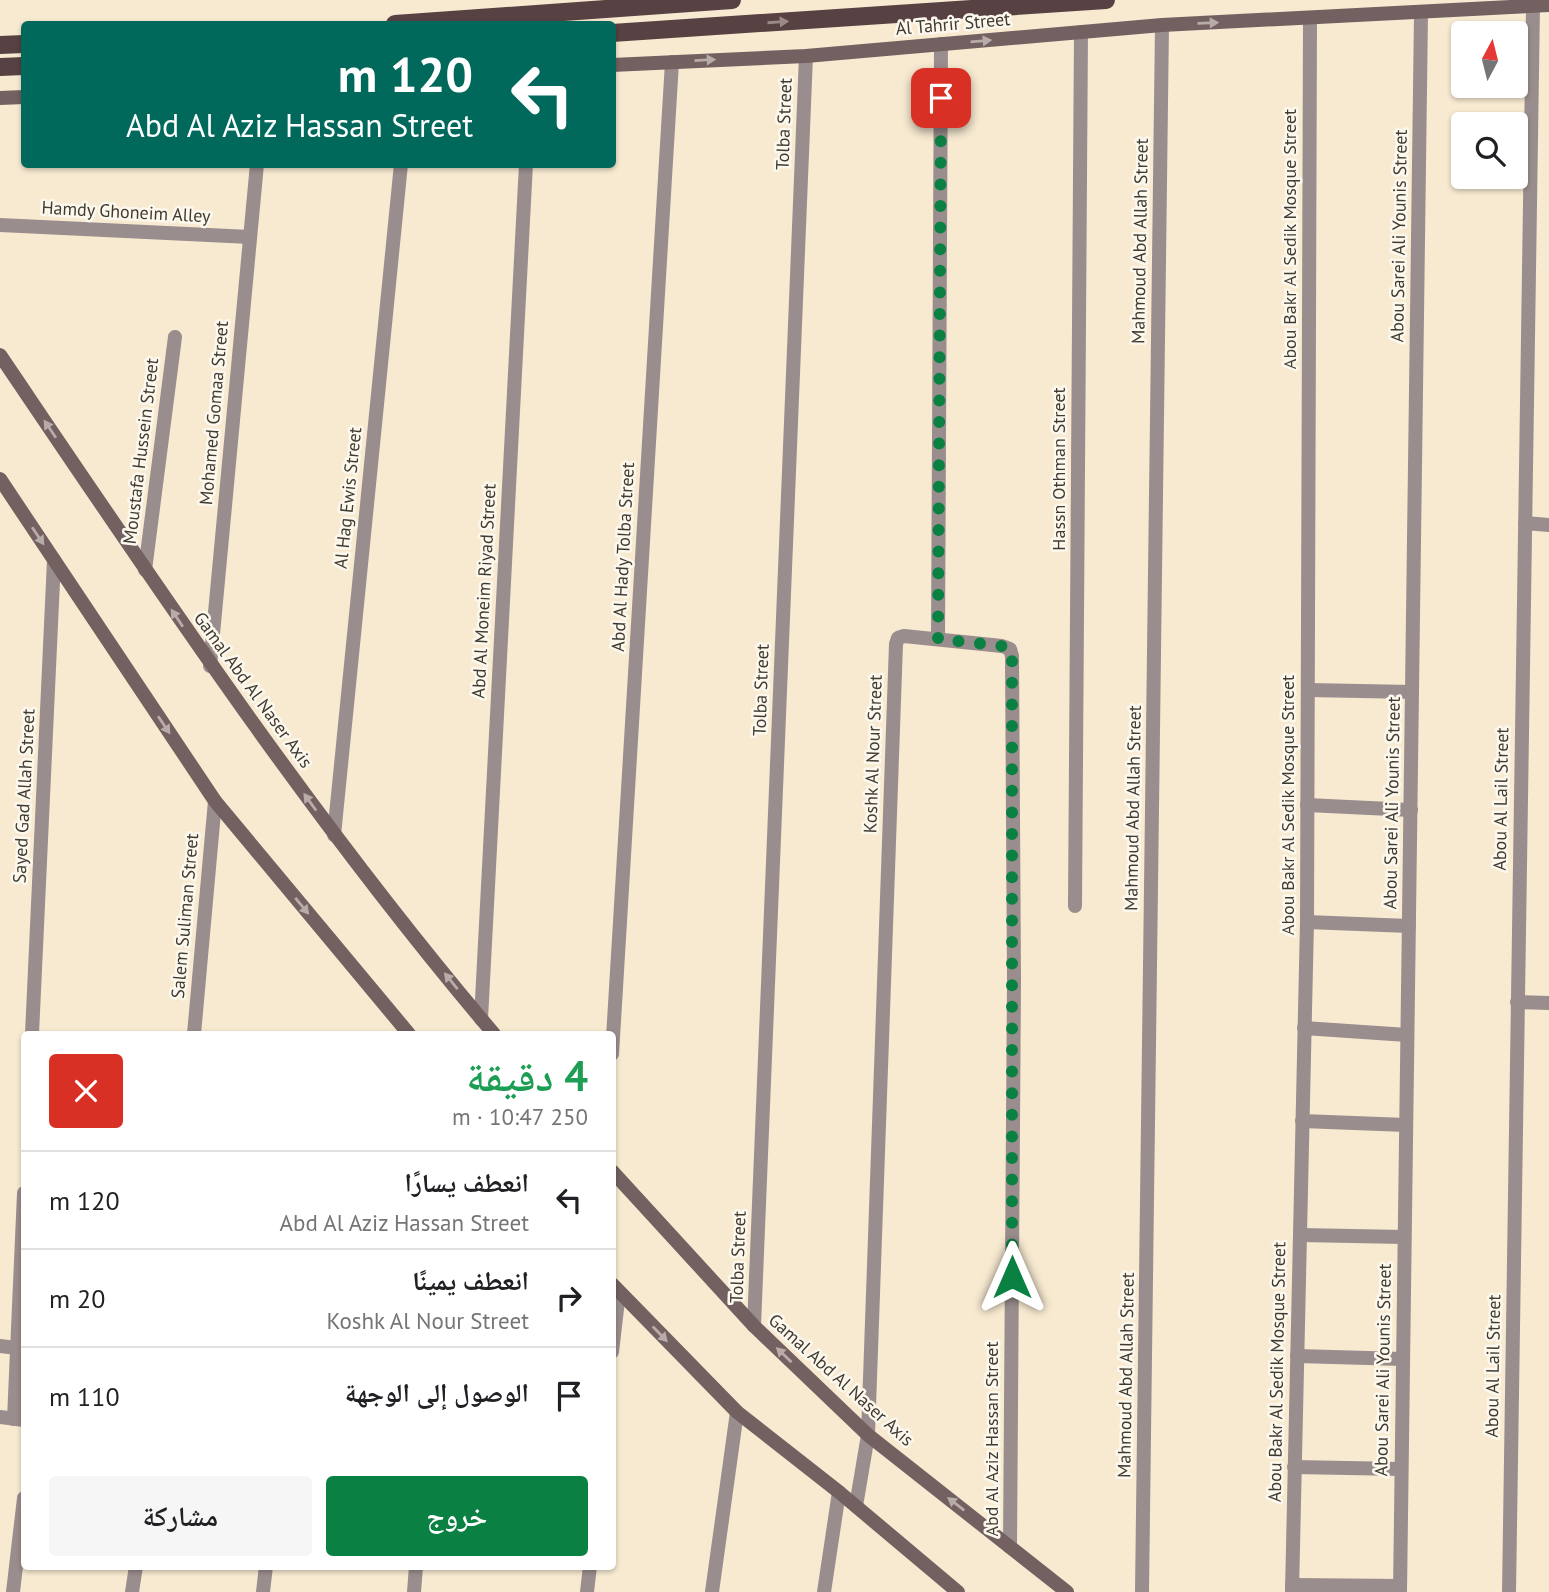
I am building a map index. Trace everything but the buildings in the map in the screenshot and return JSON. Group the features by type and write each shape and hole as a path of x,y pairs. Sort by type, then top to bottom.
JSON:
{"main road":[{"path":"437,21 732,0"},
{"path":"616,33 1106,0"},
{"path":"0,45 21,44"},
{"path":"0,67 21,66"}],"street":[{"name":"Al Tahrir Street","path":"616,65 806,56 1162,25 1421,14 1549,5"},
{"name":"Abou Al Lail Street","path":"1509,1592 1533,6"},
{"name":"Abou Sarei Ali Younis Street","path":"1400,1589 1421,14"},
{"name":"Abou Bakr Al Sedik Mosque Street","path":"1292,1588 1307,922 1310,19"},
{"name":"Mahmoud Abd Allah Street","path":"1142,1592 1162,25"},
{"name":"Hassn Othman Street","path":"1075,906 1081,32"},
{"path":"938,639 941,44"},
{"name":"Tolba Street","path":"754,1326 806,56"},
{"name":"Abd Al Hady Tolba Street","path":"613,1031 672,62"},
{"path":"0,99 21,97"},
{"name":"Mohamed Gomaa Street","path":"210,666 257,168"},
{"name":"Al Hag Ewis Street","path":"334,835 401,168"},
{"name":"Abd Al Moneim Riyad Street","path":"481,1019 526,168"},
{"name":"Hamdy Ghoneim Alley","path":"0,225 250,237"},
{"name":"Moustafa Hussein Street","path":"145,570 175,337"},
{"name":"Gamal Abd Al Naser Axis","path":"0,355 210,666 334,835 491,1031"},
{"path":"0,479 215,801 407,1031"},
{"path":"1525,523 1549,525"},
{"name":"Sayed Gad Allah Street","path":"32,1031 54,560"},
{"name":"Koshk Al Nour Street","path":"856,1506 868,1435 896,644 898,638 904,636 938,639"},
{"name":"Abd Al Aziz Hassan Street","path":"938,639 1002,646 1010,649 1012,656 1014,980 1010,1547"},
{"path":"1308,690 1412,692"},
{"name":"Salem Suliman Street","path":"194,1031 215,801"},
{"path":"1307,805 1411,810"},
{"path":"1307,922 1409,926"},
{"path":"1517,1002 1549,1003"},
{"path":"1304,1028 1408,1035"},
{"path":"1302,1121 1406,1125"},
{"name":"Gamal Abd Al Naser Axis","path":"616,1175 754,1326 868,1435 1067,1592"},
{"path":"1300,1235 1405,1237"},
{"path":"616,1288 737,1412 839,1492 958,1592"},
{"path":"0,1346 21,1348 13,1418"},
{"path":"1297,1356 1403,1359"},
{"path":"712,1592 737,1412"},
{"path":"1294,1467 1401,1469"},
{"path":"824,1592 839,1492"},
{"path":"13,1592 21,1524"},
{"path":"132,1592 135,1570"},
{"path":"263,1592 266,1570"},
{"path":"414,1592 416,1570"},
{"path":"587,1592 590,1570"},
{"path":"1292,1588 1400,1589"}],"route":[{"path":"941,98 938,639 1002,646 1010,649 1012,656 1012,1277"}]}
